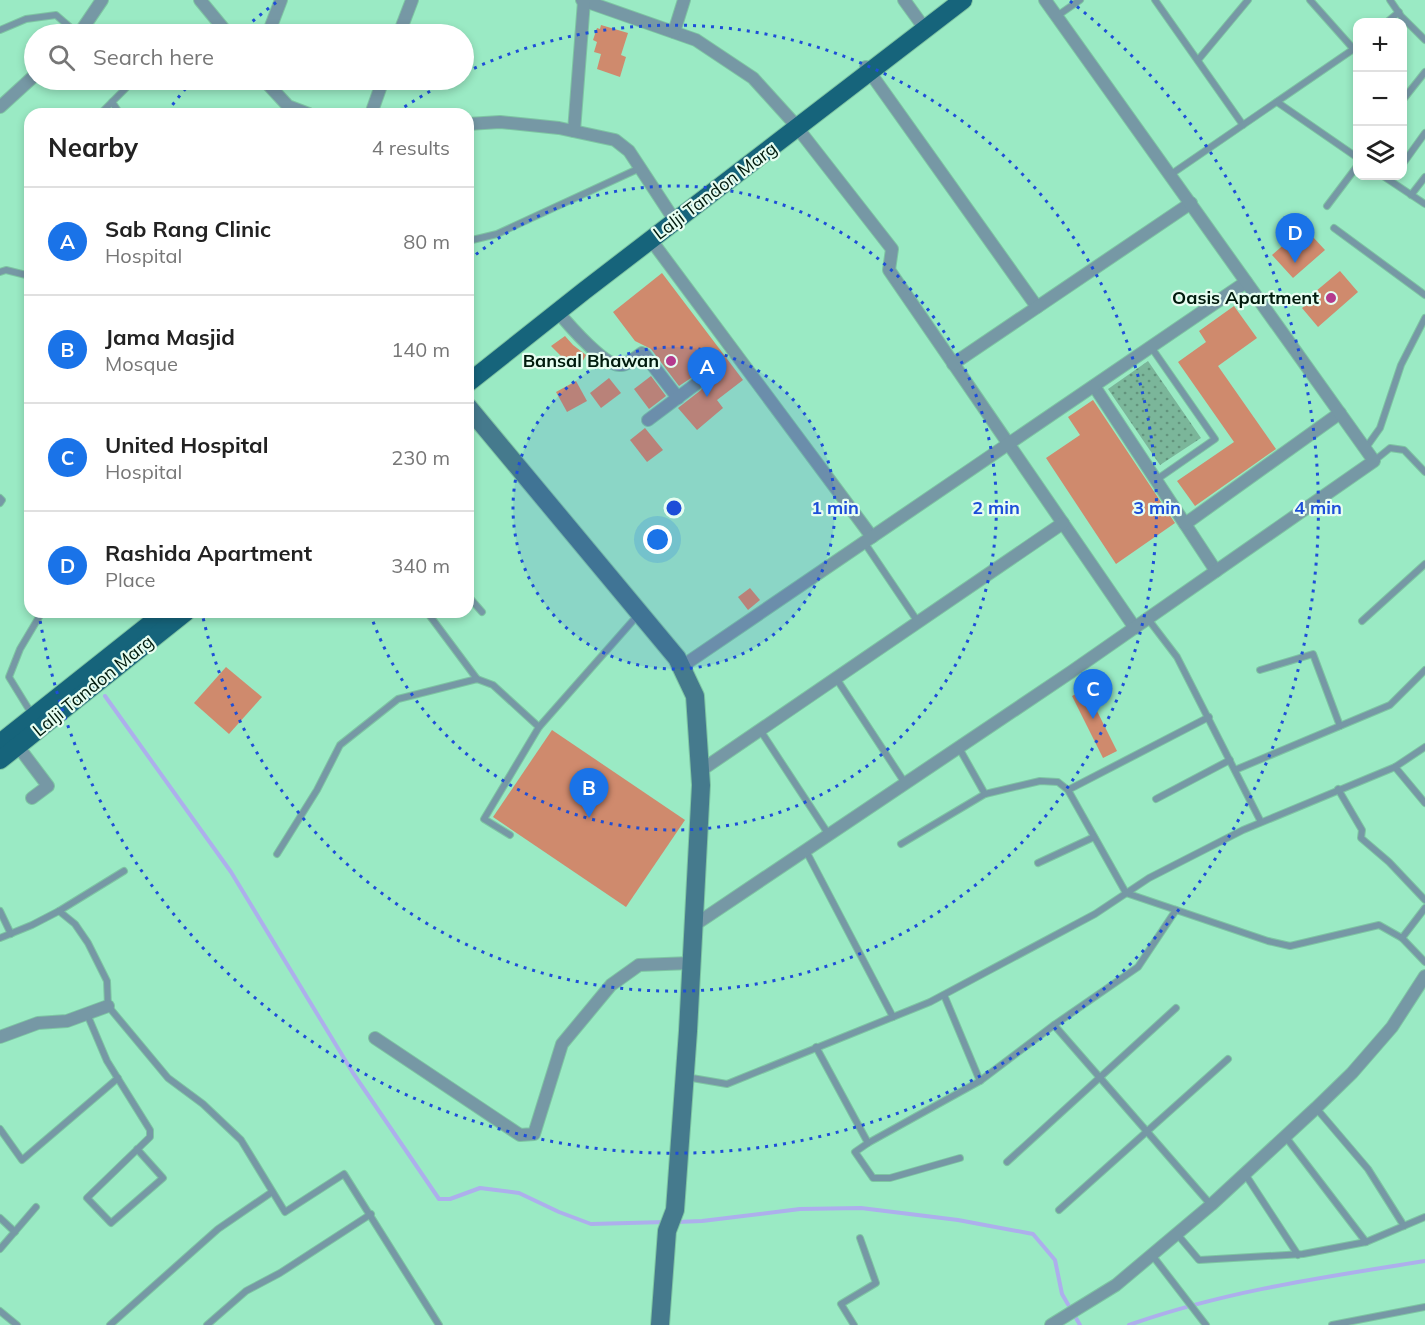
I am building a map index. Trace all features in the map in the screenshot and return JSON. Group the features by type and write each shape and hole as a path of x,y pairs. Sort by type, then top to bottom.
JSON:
{"main road":[{"name":"Lalji Tandon Marg","path":"923,26 950,0"},
{"name":"Lalji Tandon Marg","path":"474,366 923,26 963,0"},
{"name":"Lalji Tandon Marg","path":"474,378 651,240 673,217"},
{"name":"Lalji Tandon Marg","path":"0,760 9,742 33,716 157,618"},
{"name":"Lalji Tandon Marg","path":"9,742 178,618"}],"street":[{"path":"86,24 102,0"},
{"path":"200,0 220,24"},
{"path":"272,24 281,0"},
{"path":"403,24 412,0"},
{"path":"574,131 583,0 696,40 753,78 795,124 892,249 889,270 1134,628"},
{"path":"674,32 684,0"},
{"path":"904,0 923,26"},
{"path":"693,927 959,748 1374,461 1045,0"},
{"path":"867,69 1037,307"},
{"path":"0,107 24,85"},
{"path":"272,90 287,108"},
{"path":"372,108 379,90"},
{"path":"474,124 500,122 559,128 615,140 629,151 673,217"},
{"path":"953,364 1191,203"},
{"path":"651,240 868,539"},
{"path":"681,667 1246,282"},
{"path":"558,312 585,343 616,365 625,365 642,353 644,354 678,398"},
{"path":"648,420 696,384"},
{"path":"1094,386 1216,571"},
{"path":"1185,524 1340,413"},
{"path":"474,414 677,658 695,696 701,785 692,963 675,1210 667,1232 660,1325"},
{"path":"700,771 1063,523"},
{"path":"9,742 48,786 32,798"},
{"path":"375,1038 520,1135 534,1134 562,1044 610,985 639,964 692,963"},
{"path":"1056,1322 1116,1285 1211,1205 1316,1108 1352,1073 1392,1027 1425,976"},
{"path":"0,1037 38,1023 66,1022 108,1006"}],"lane":[{"path":"1057,16 1080,0"},
{"path":"1155,0 1243,125"},
{"path":"1198,60 1248,0"},
{"path":"1310,0 1353,47"},
{"path":"1390,0 1425,39"},
{"path":"1392,18 1399,12"},
{"path":"0,30 26,19 56,15 67,24"},
{"path":"1170,175 1353,52"},
{"path":"1407,93 1425,72"},
{"path":"106,108 124,90"},
{"path":"112,102 116,108"},
{"path":"1277,102 1353,155"},
{"path":"1407,158 1425,133"},
{"path":"474,240 497,234 640,168"},
{"path":"1327,206 1353,172"},
{"path":"1411,195 1425,177"},
{"path":"1389,180 1425,204"},
{"path":"1334,228 1425,294"},
{"path":"0,272 6,270 24,274"},
{"path":"1365,448 1380,428 1401,365 1425,318"},
{"path":"1151,347 1215,439 1156,480"},
{"path":"1374,461 1390,448 1404,450 1425,472"},
{"path":"868,539 918,622"},
{"path":"1362,621 1425,564"},
{"path":"474,603 482,612"},
{"path":"510,835 484,819 539,727 640,614"},
{"path":"33,716 9,677 20,649 38,618"},
{"path":"431,618 477,679 493,685 539,727"},
{"path":"1148,618 1177,657 1261,822"},
{"path":"1260,670 1313,654 1340,726"},
{"path":"1235,770 1390,705 1425,670"},
{"path":"836,678 905,784"},
{"path":"277,854 317,790 340,745 398,699 477,679"},
{"path":"1068,790 1209,717"},
{"path":"760,730 829,835"},
{"path":"684,1077 727,1084 944,995 1095,914 1149,878 1261,822 1395,767 1425,747"},
{"path":"959,748 985,794"},
{"path":"1156,799 1230,760"},
{"path":"1395,767 1425,803"},
{"path":"901,844 985,794 1040,781 1058,782 1068,790 1126,893 1268,941 1290,946 1379,926 1402,938 1425,962"},
{"path":"1338,789 1362,830 1361,838 1389,862 1425,900"},
{"path":"1038,863 1094,837"},
{"path":"806,851 893,1017"},
{"path":"0,938 59,911 124,871"},
{"path":"1402,938 1425,908"},
{"path":"960,1158 890,1178 873,1178 855,1152 980,1081 1054,1025 1138,967 1176,910"},
{"path":"0,911 11,934"},
{"path":"59,911 75,924 88,943 107,981 108,1006 168,1078 203,1104 241,1140 285,1212 344,1174 440,1325"},
{"path":"944,995 980,1081"},
{"path":"1007,1162 1176,1008"},
{"path":"87,1014 107,1061 150,1130 150,1137 137,1149 87,1197 111,1223 163,1178 137,1149"},
{"path":"1054,1025 1211,1205"},
{"path":"816,1047 868,1143"},
{"path":"1059,1210 1228,1059"},
{"path":"0,1129 22,1160 118,1078"},
{"path":"1316,1108 1368,1169 1404,1226"},
{"path":"1285,1136 1366,1242"},
{"path":"1245,1174 1298,1255"},
{"path":"110,1325 218,1229 272,1192"},
{"path":"0,1249 36,1207"},
{"path":"207,1325 246,1291 280,1273 371,1214"},
{"path":"1177,1234 1199,1260 1298,1255 1366,1242 1425,1217"},
{"path":"0,1218 15,1232"},
{"path":"854,1325 841,1304 876,1283 860,1238"},
{"path":"1152,1255 1206,1325"},
{"path":"1332,1325 1425,1307"},
{"path":"0,1311 17,1325"},
{"path":"1376,1316 1377,1325"}],"green space":[{"path":"1148,361 1201,438 1160,465 1108,389"}],"building":[{"path":"601,25 628,33 621,55 626,57 620,77 597,69 601,54 594,52 597,42 593,40 597,28 600,29"},
{"path":"1299,225 1325,250 1293,278 1272,255 1288,241 1285,238"},
{"name":"Oasis Apartment","path":"1340,271 1358,292 1318,327 1302,308 1312,300 1309,297"},
{"path":"662,273 743,380 717,400 723,408 697,430 678,408 701,390 703,380 694,376 679,386 651,349 635,341 613,312"},
{"path":"1234,306 1257,338 1218,366 1276,449 1195,506 1177,481 1234,442 1178,362 1206,342 1199,331"},
{"path":"565,336 586,355 579,368 563,358 551,346"},
{"path":"651,376 666,396 649,409 634,389"},
{"path":"609,378 621,393 601,408 590,393"},
{"path":"576,381 587,401 567,412 556,392"},
{"path":"1093,400 1175,523 1116,564 1046,458 1080,435 1068,417"},
{"path":"645,428 663,450 647,462 630,440"},
{"path":"750,588 760,600 748,610 738,597"},
{"path":"226,667 262,697 229,734 194,703"},
{"path":"1086,689 1117,751 1103,758 1072,696"},
{"path":"552,730 685,820 626,907 493,817"}],"waterway":[{"path":"105,696 231,872 353,1073 439,1199 450,1199 480,1188 519,1193 591,1224 666,1222"},
{"path":"676,1222 800,1209 861,1208 958,1220 1033,1234 1055,1260 1062,1294 1080,1325"},
{"path":"1129,1325 1238,1294 1425,1261"}],"place":[{"name":"Rashida Apartment","path":"1295,263"},
{"name":"Oasis Apartment","path":"1331,298"},
{"name":"Bansal Bhawan","path":"671,361"},
{"name":"Sab Rang Clinic","path":"707,397"},
{"name":"United Hospital","path":"1093,719"},
{"name":"Jama Masjid","path":"589,818"}]}
